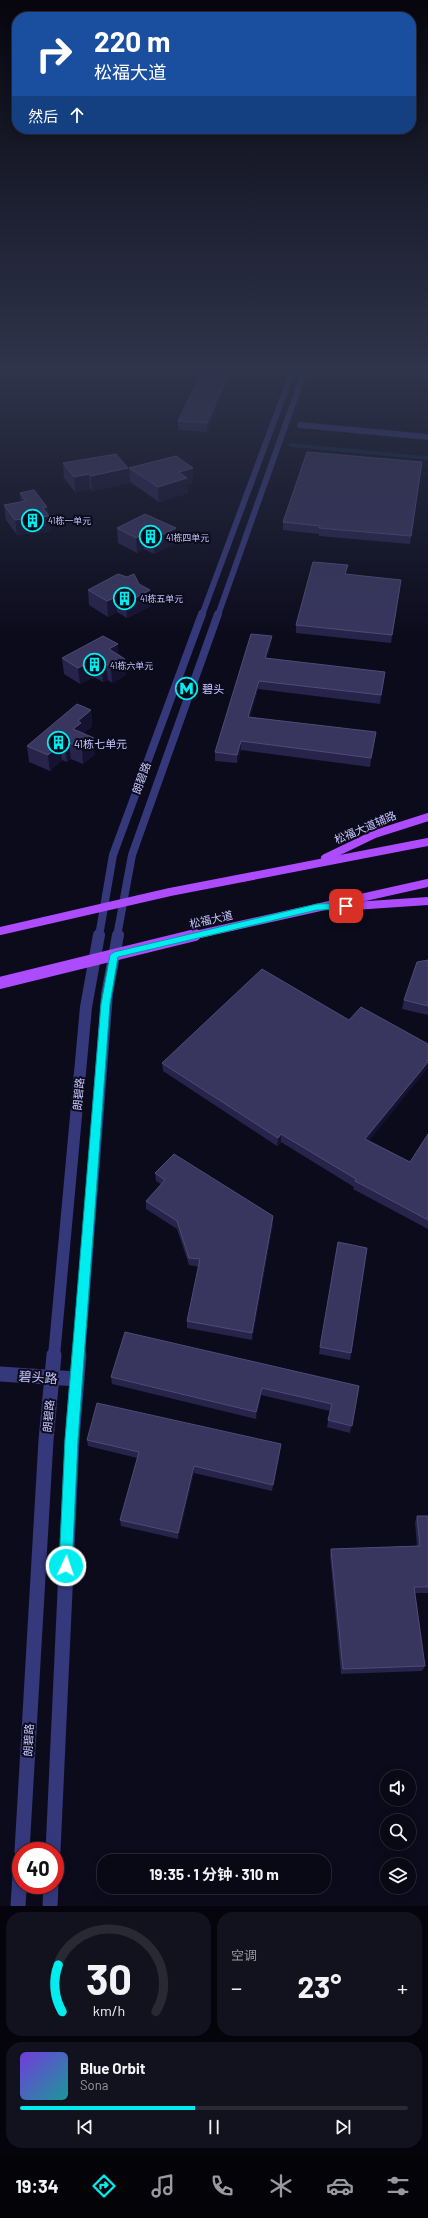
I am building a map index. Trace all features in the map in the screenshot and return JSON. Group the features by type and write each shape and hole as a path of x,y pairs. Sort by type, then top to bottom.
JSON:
{"main road":[{"name":"松福大道辅路","path":"312,864 363,839 409,821 428,817"},
{"path":"0,931 123,903 428,842"},
{"name":"松福大道","path":"0,983 317,907 428,883"},
{"path":"317,907 376,906 428,901"}],"street":[{"name":"朗碧路","path":"23,1842 46,1440 86,1007 112,855 261,459"},
{"name":"朗碧路","path":"53,1842 72,1440 106,1004 132,855 273,459"},
{"name":"碧头路","path":"0,1374 77,1379"},
{"path":"18,1906 19,1894"},
{"path":"50,1906 51,1894"}],"building":[{"path":"87,459 120,459 128,468 91,476 89,474 74,477 63,463"},
{"path":"164,459 180,459 193,468 179,472 187,478 158,487 129,468"},
{"path":"305,459 387,459 422,462 411,536 319,528 320,526 283,522"},
{"path":"34,490 47,507 43,508 49,516 15,520 4,505 26,501 20,493"},
{"path":"145,514 176,528 153,539 144,534 136,538 117,528"},
{"path":"313,562 348,565 345,574 401,580 392,635 296,625"},
{"path":"118,574 127,577 134,574 139,584 150,590 126,603 116,597 107,601 88,590"},
{"path":"251,634 272,636 265,658 385,672 381,695 259,681 248,717 376,732 371,758 241,741 237,755 215,752"},
{"path":"103,636 118,644 109,649 125,659 111,667 106,664 102,667 92,661 78,668 62,658"},
{"path":"77,704 91,710 78,721 81,723 73,729 94,738 82,748 69,743 65,746 60,744 48,755 27,746"},
{"path":"428,960 428,1006 404,1000 417,962"},
{"path":"262,969 349,1020 361,1007 428,1044 428,1062 365,1139 410,1162 428,1134 428,1220 355,1181 356,1179 281,1134 278,1138 162,1063"},
{"path":"174,1154 273,1216 252,1333 187,1321 200,1259 189,1258 177,1221 146,1201 165,1180 155,1173"},
{"path":"338,1242 367,1248 351,1353 320,1347"},
{"path":"125,1332 359,1386 352,1426 328,1420 332,1404 262,1388 256,1412 111,1377"},
{"path":"97,1403 281,1444 273,1485 194,1466 178,1533 120,1520 139,1452 87,1440"},
{"path":"417,1516 428,1516 428,1587 414,1587 425,1666 343,1669 331,1549 420,1546"}],"place":[{"name":"41栋一单元","path":"33,520"},
{"name":"41栋四单元","path":"150,537"},
{"name":"41栋五单元","path":"124,598"},
{"name":"41栋六单元","path":"95,665"},
{"name":"碧头","path":"187,688"},
{"name":"41栋七单元","path":"58,743"}],"route":[{"path":"66,1566 72,1440 106,1004 114,955 317,907 346,906"}]}
